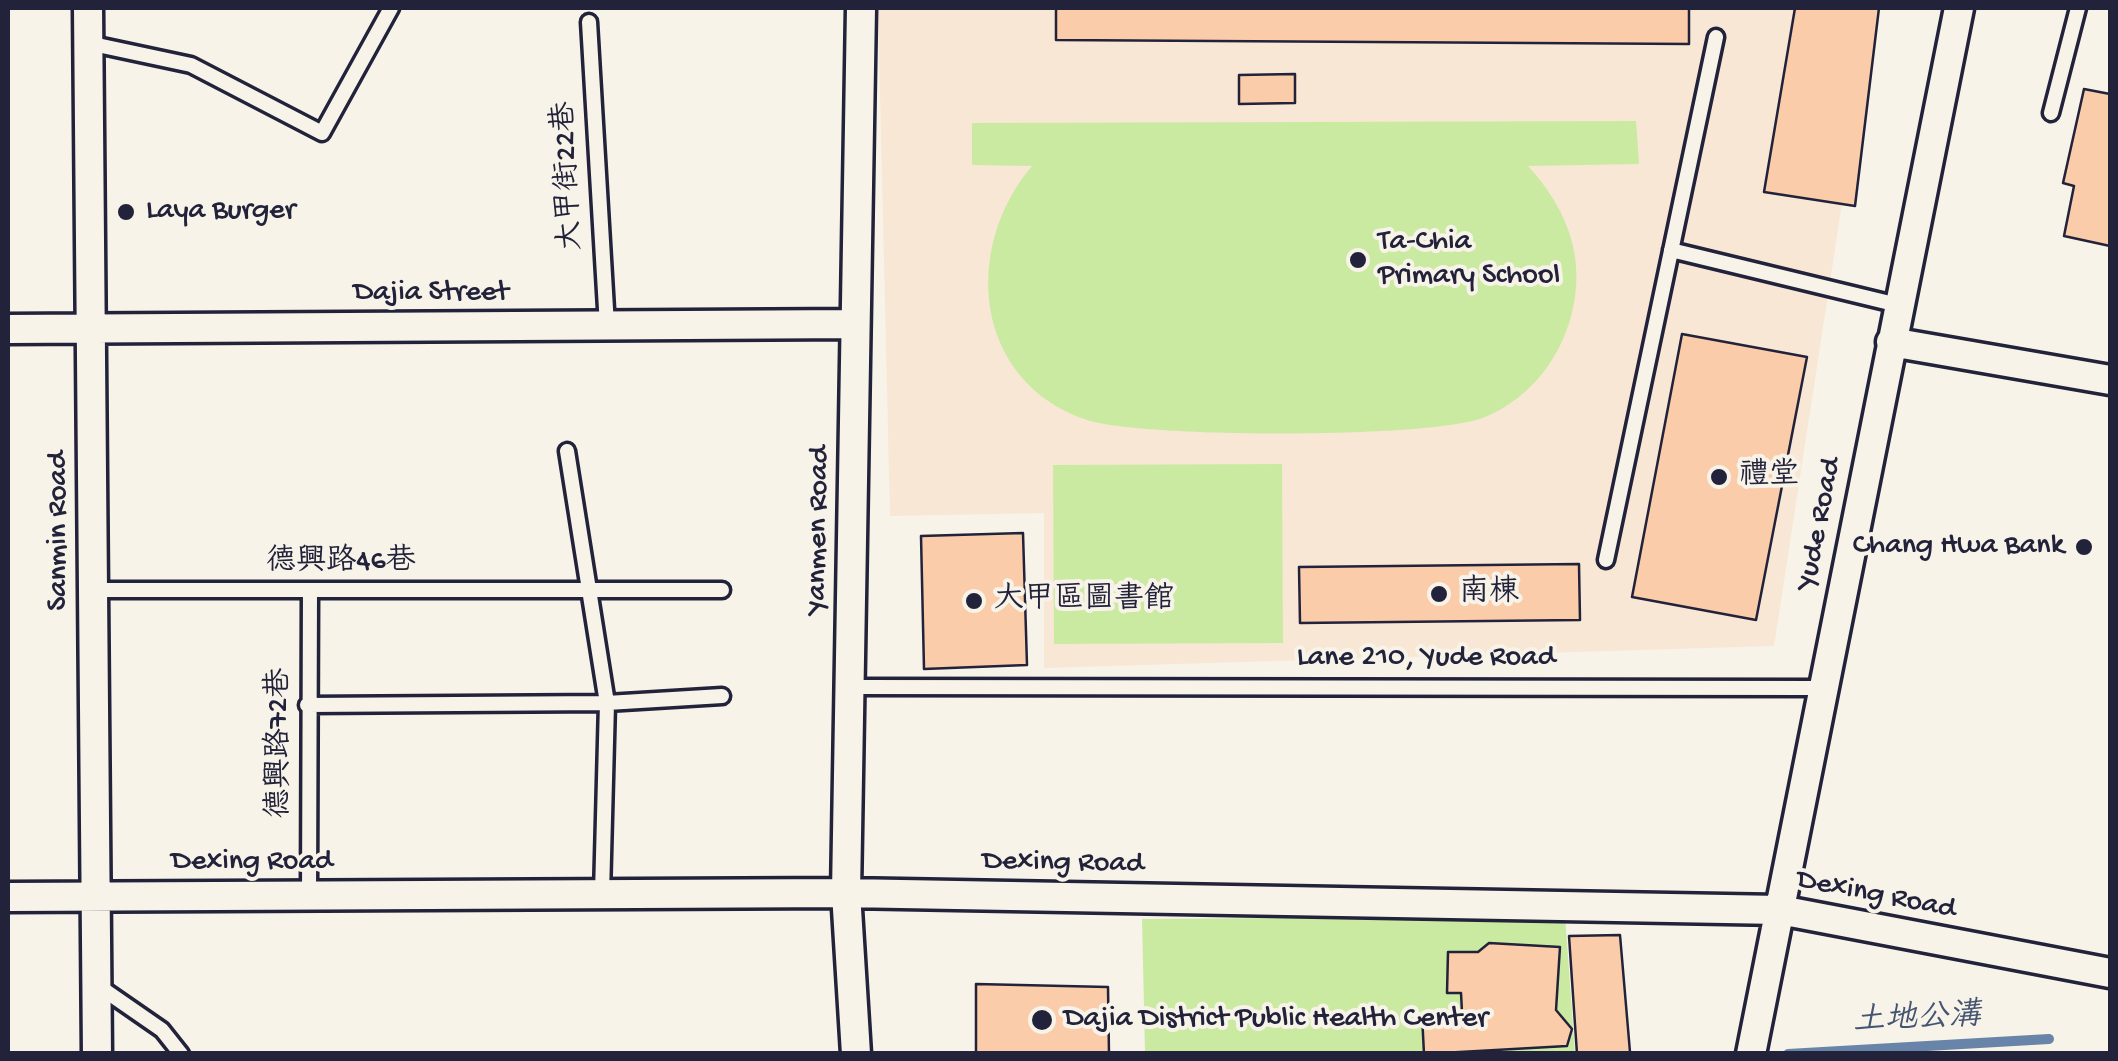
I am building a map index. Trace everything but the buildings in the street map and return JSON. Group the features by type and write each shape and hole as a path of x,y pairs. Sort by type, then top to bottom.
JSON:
{"street":[{"name":"Sanmin Road","path":"88,8 97,1054"},
{"name":"Yanmen Road","path":"856,1054 846,893 860,8"},
{"name":"Yude Road","path":"1751,1054 1820,688 1960,8"},
{"name":"Dajia Street","path":"8,329 856,324"},
{"path":"1891,342 2110,380"},
{"name":"Dexing Road","path":"8,897 846,893 1780,910 2110,973"}],"lane":[{"path":"88,43 191,65 322,132 391,8"},
{"path":"2051,113 2078,8"},
{"name":"大甲街22巷","path":"589,22 607,326"},
{"path":"1606,560 1716,37"},
{"path":"1671,250 1898,305"},
{"path":"567,451 608,703 602,894"},
{"name":"德興路46巷","path":"93,590 722,590"},
{"name":"德興路72巷","path":"309,896 310,592"},
{"name":"Lane 210, Yude Road","path":"850,687 1820,688"},
{"path":"308,705 608,703 722,696"},
{"path":"97,984 162,1030 181,1054"}],"shaded area":[{"name":"Ta-Chia Primary School","path":"878,8 1872,8 1774,646 1044,668 1044,513 890,516"}],"green space":[{"path":"1636,121 1639,164 1528,166 1551,196 1568,229 1576,265 1574,303 1563,339 1544,371 1518,398 1485,417 1456,424 1351,432 1223,433 1117,426 1087,420 1049,402 1020,376 1001,345 991,310 989,272 995,235 1010,199 1032,166 972,165 972,123"},
{"path":"1282,464 1283,643 1054,644 1053,465"},
{"path":"1565,916 1575,1053 1145,1053 1142,919"}],"waterway":[{"name":"土地公溝","path":"1788,1054 2049,1039"}],"place":[{"name":"Laya Burger","path":"126,212"},
{"name":"Ta-Chia Primary School","path":"1358,260"},
{"name":"禮堂","path":"1719,477"},
{"name":"Chang Hwa Bank","path":"2084,547"},
{"name":"南棟","path":"1439,594"},
{"name":"大甲區圖書館","path":"974,601"},
{"name":"Dajia District Public Health Center","path":"1042,1020"}]}
